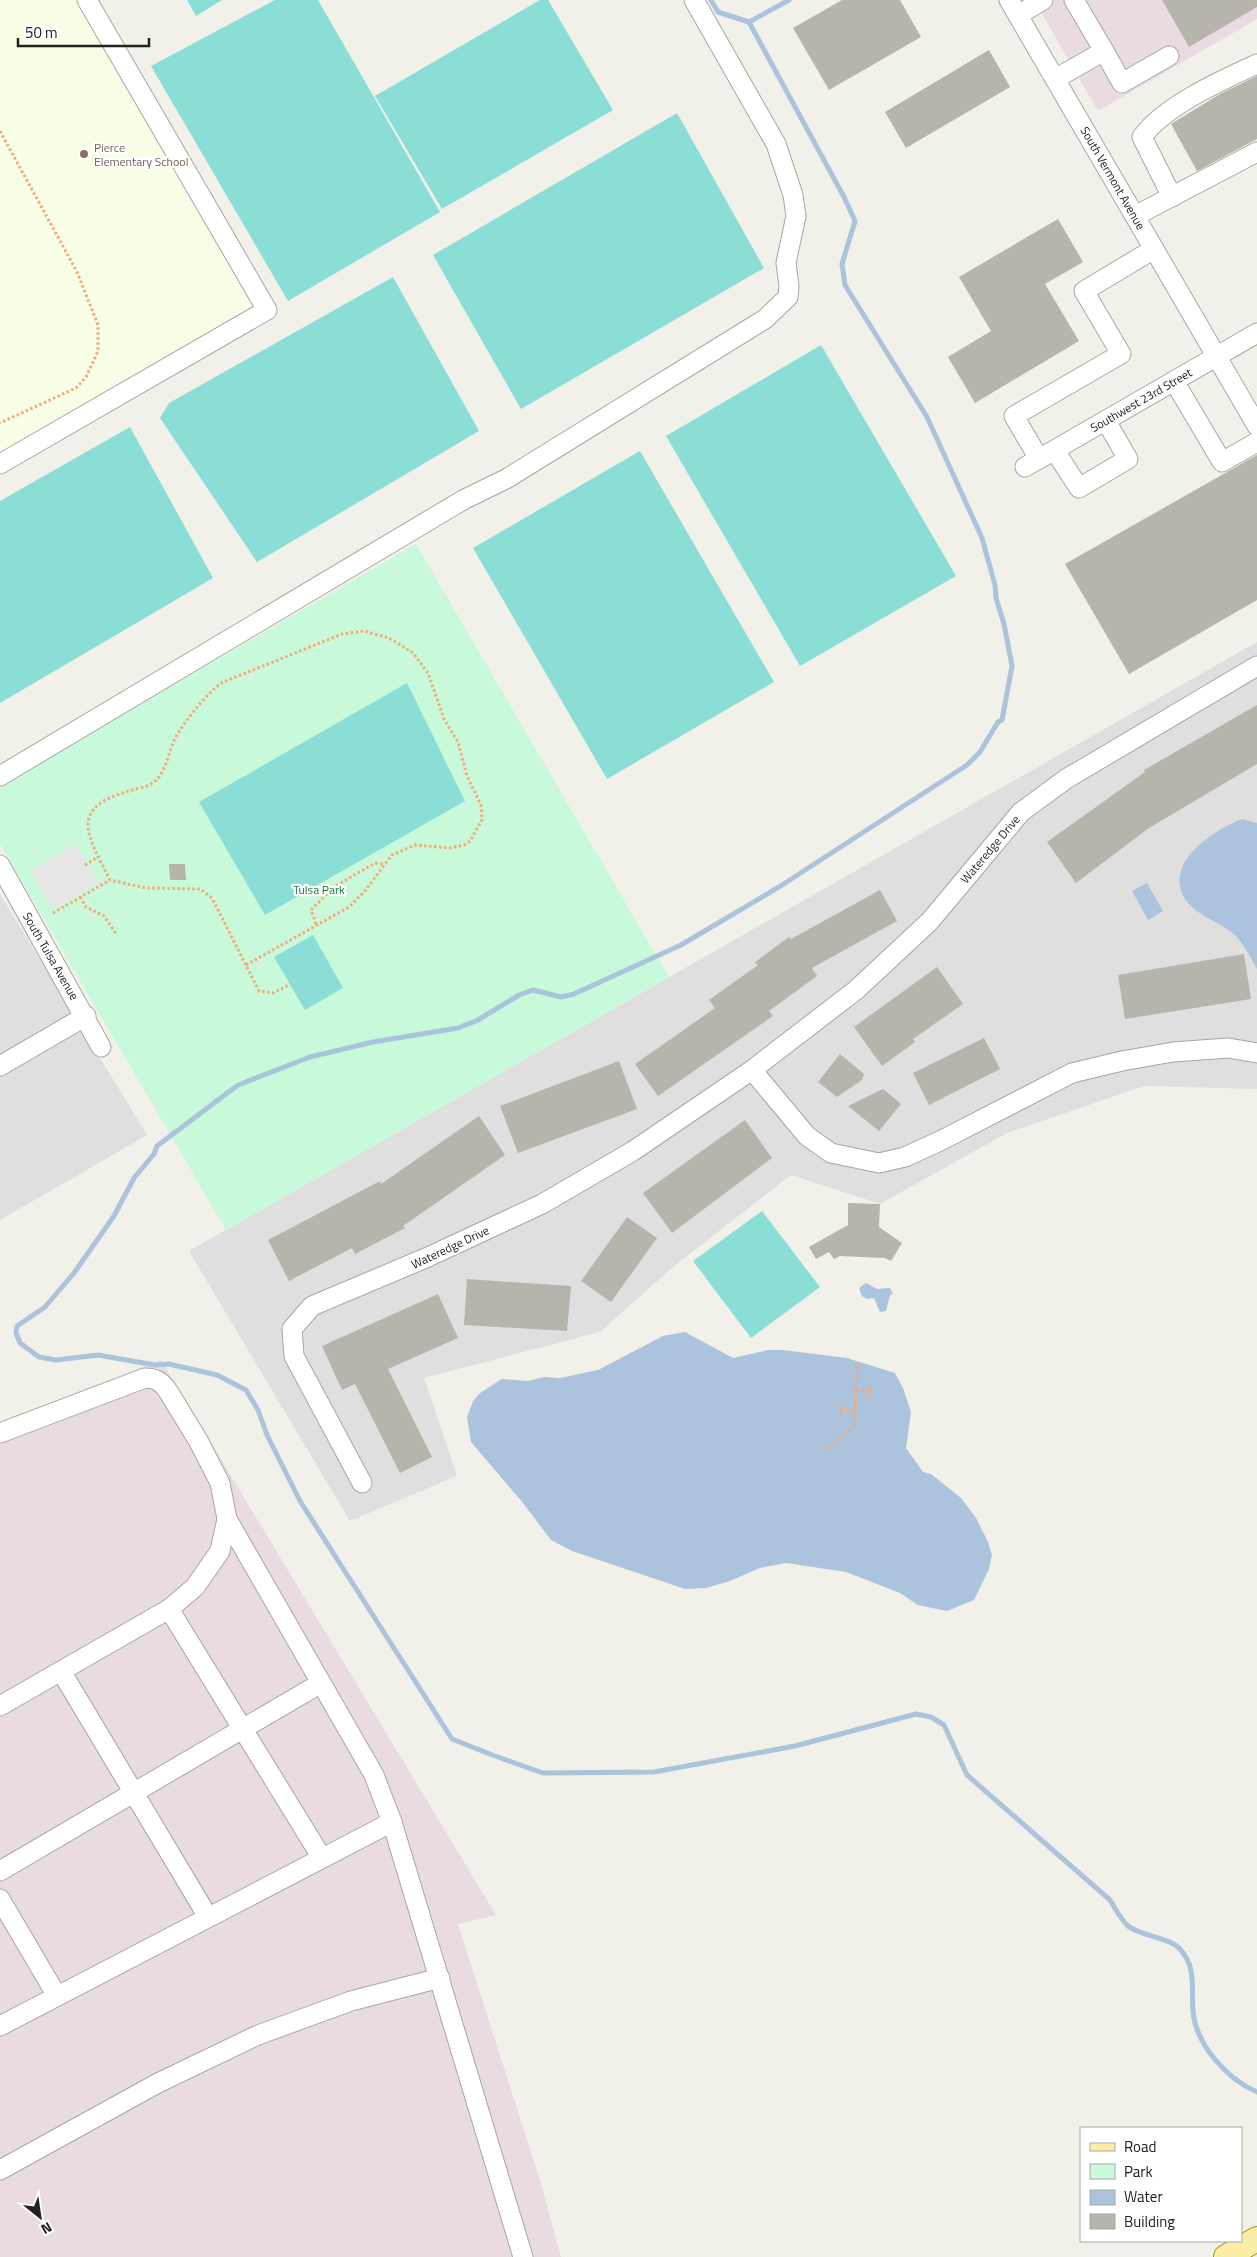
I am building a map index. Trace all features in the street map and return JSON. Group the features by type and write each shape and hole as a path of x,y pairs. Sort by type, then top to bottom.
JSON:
{"main road":[{"path":"1226,2257 1257,2239"}],"street":[{"path":"0,464 267,310 87,0"},
{"path":"0,776 413,532 463,500 506,479 765,319 788,297 789,286 786,263 796,216 794,194 776,144 694,0"},
{"path":"1014,7 1043,0"},
{"path":"1074,0 1122,83 1169,56"},
{"name":"South Vermont Avenue","path":"1014,7 1257,426"},
{"path":"1055,79 1104,51"},
{"path":"1172,198 1142,137 1152,122 1218,82 1257,64"},
{"path":"1135,216 1257,152"},
{"path":"1106,421 1128,459 1079,488 1040,459 1014,416 1121,354 1084,290 1154,248"},
{"name":"Southwest 23rd Street","path":"1040,459 1257,333"},
{"path":"1174,381 1222,462 1257,442"},
{"name":"Wateredge Drive","path":"362,1483 294,1356 292,1329 312,1306 428,1257 542,1204 633,1151 752,1070 856,990 918,933 1021,812 1066,779 1257,666"},
{"name":"South Tulsa Avenue","path":"0,865 86,1016 101,1048"},
{"path":"0,1066 86,1016"},
{"path":"752,1070 807,1136 831,1153 879,1163 905,1157 942,1140 1072,1073 1122,1060 1174,1052 1228,1048 1257,1053"},
{"path":"0,1433 145,1378 154,1378 168,1391 204,1450 220,1483 227,1519 374,1775 392,1822 523,2257"},
{"path":"0,1706 169,1609 195,1588 220,1551 227,1519"},
{"path":"169,1609 322,1858"},
{"path":"62,1670 208,1918"},
{"path":"0,1871 321,1684"},
{"path":"0,2026 392,1822"},
{"path":"0,1899 57,1996"},
{"path":"0,2170 158,2084 258,2035 351,2001 440,1978"}],"path":[{"path":"0,131 77,272 98,325 98,351 86,377 76,388 0,423"},
{"path":"110,880 88,838 87,830 90,815 103,801 115,795 146,786 156,780 177,735 209,692 230,678 342,634 364,631 376,633 403,645 424,667 432,683 444,719 458,742 467,776 481,805 482,820 478,830 470,841 464,845 451,848 423,845 408,847 392,855 383,864 364,892 349,907 246,965"},
{"path":"84,865 98,857"},
{"path":"316,924 311,910 324,894 375,862 383,864"},
{"path":"53,913 110,880 146,888 200,889 212,898 260,990 273,993 290,984"},
{"path":"80,897 86,907 104,916 117,935"},
{"path":"827,1450 855,1424 857,1362"},
{"path":"870,1385 870,1398"},
{"path":"856,1391 870,1391"},
{"path":"841,1403 841,1416"},
{"path":"841,1410 855,1410"}],"shaded area":[{"name":"Pierce Elementary School","path":"0,0 78,0 256,308 0,457"},
{"path":"187,0 222,0 196,16"},
{"path":"275,0 318,0 440,212 288,301 151,66"},
{"path":"540,0 548,0 613,110 442,209 375,96"},
{"path":"1034,0 1257,0 1257,19 1098,111"},
{"path":"677,113 764,268 521,409 433,255"},
{"path":"393,277 479,431 257,562 160,418 169,403"},
{"path":"821,345 956,576 800,666 666,436"},
{"path":"130,427 213,578 0,703 0,501"},
{"path":"640,451 774,682 607,779 473,548"},
{"path":"1257,642 1257,1089 1144,1086 1007,1133 880,1204 791,1175 673,1267 600,1332 424,1378 457,1476 350,1521 189,1251"},
{"path":"407,683 465,801 265,915 199,802"},
{"path":"76,844 99,883 53,909 30,870"},
{"path":"0,894 147,1135 0,1220"},
{"path":"313,935 343,988 305,1010 274,957"},
{"path":"762,1211 820,1287 751,1338 693,1261"},
{"path":"161,1360 496,1915 458,1924 539,2177 561,2257 0,2257 0,1424 18,1415"}],"green space":[{"name":"Tulsa Park","path":"416,544 669,977 226,1230 0,844 0,786"}],"water":[{"path":"1242,819 1257,823 1257,969 1245,947 1236,936 1193,908 1188,903 1181,889 1180,875 1193,851 1217,831"},
{"path":"1147,883 1163,911 1148,920 1132,891"},
{"path":"866,1283 877,1289 890,1288 893,1294 890,1295 886,1311 880,1312 874,1298 867,1299 862,1296 859,1288"},
{"path":"685,1332 733,1358 768,1350 783,1350 847,1358 895,1373 903,1388 911,1412 906,1448 923,1472 931,1474 961,1498 976,1518 988,1542 992,1555 989,1569 974,1600 947,1611 918,1605 900,1593 846,1572 786,1563 760,1568 730,1581 706,1588 685,1589 572,1551 551,1540 523,1503 471,1442 467,1417 473,1401 480,1393 502,1379 528,1381 544,1377 560,1378 598,1370 663,1336"}],"building":[{"path":"842,0 900,0 921,37 829,90 793,28"},
{"path":"1162,0 1257,0 1257,7 1189,47"},
{"path":"989,50 1010,87 906,148 885,112"},
{"path":"1257,76 1257,139 1197,171 1171,124 1220,94"},
{"path":"1058,219 1083,262 1045,284 1079,341 975,403 948,357 991,331 959,277"},
{"path":"1257,455 1257,600 1129,674 1065,564"},
{"path":"1257,705 1257,764 1149,828 1076,883 1047,842 1145,772 1144,770"},
{"path":"169,864 185,864 186,880 170,880"},
{"path":"880,890 897,921 812,968 817,976 769,1011 773,1016 658,1096 635,1064 715,1008 709,1000 758,965 755,962 789,937 791,939"},
{"path":"1244,954 1251,999 1125,1019 1118,975"},
{"path":"937,967 963,1004 913,1039 915,1042 882,1066 854,1027"},
{"path":"984,1038 1000,1069 929,1105 913,1073"},
{"path":"840,1054 864,1074 862,1080 837,1097 818,1082"},
{"path":"619,1061 637,1109 518,1153 500,1106"},
{"path":"883,1089 901,1104 879,1131 848,1106"},
{"path":"479,1116 505,1155 403,1226 405,1228 355,1254 352,1248 289,1281 268,1240 380,1181 381,1184"},
{"path":"745,1120 772,1158 672,1233 643,1193"},
{"path":"848,1203 880,1204 879,1227 902,1243 891,1261 885,1258 840,1256 834,1259 829,1252 816,1259 809,1247 848,1225"},
{"path":"627,1217 657,1238 611,1302 581,1281"},
{"path":"467,1279 571,1286 567,1331 464,1325"},
{"path":"438,1294 458,1338 388,1369 432,1457 400,1473 355,1384 342,1390 322,1346"}],"waterway":[{"path":"711,0 718,12 749,22 844,197 855,221 842,264 845,285 927,417 982,538 995,585 996,598 1004,624 1012,666 1002,720 998,722 980,752 967,765 779,887 681,945 574,994 561,997 533,990 519,995 478,1020 458,1028 373,1042 310,1057 238,1085 157,1146 154,1154 134,1178 114,1216 74,1273 45,1307 17,1326 16,1333 20,1343 39,1357 56,1360 98,1355 155,1365 169,1364 217,1375 246,1390 258,1410 267,1435 300,1501 452,1739 543,1773 654,1772 795,1746 916,1714 931,1717 944,1725 967,1775 1110,1900 1128,1926 1169,1942 1180,1949 1189,1963 1191,1971 1193,2011 1195,2024 1200,2036 1224,2070 1257,2092"},
{"path":"749,22 789,0"}],"place":[{"name":"Pierce Elementary School","path":"84,154"}]}
